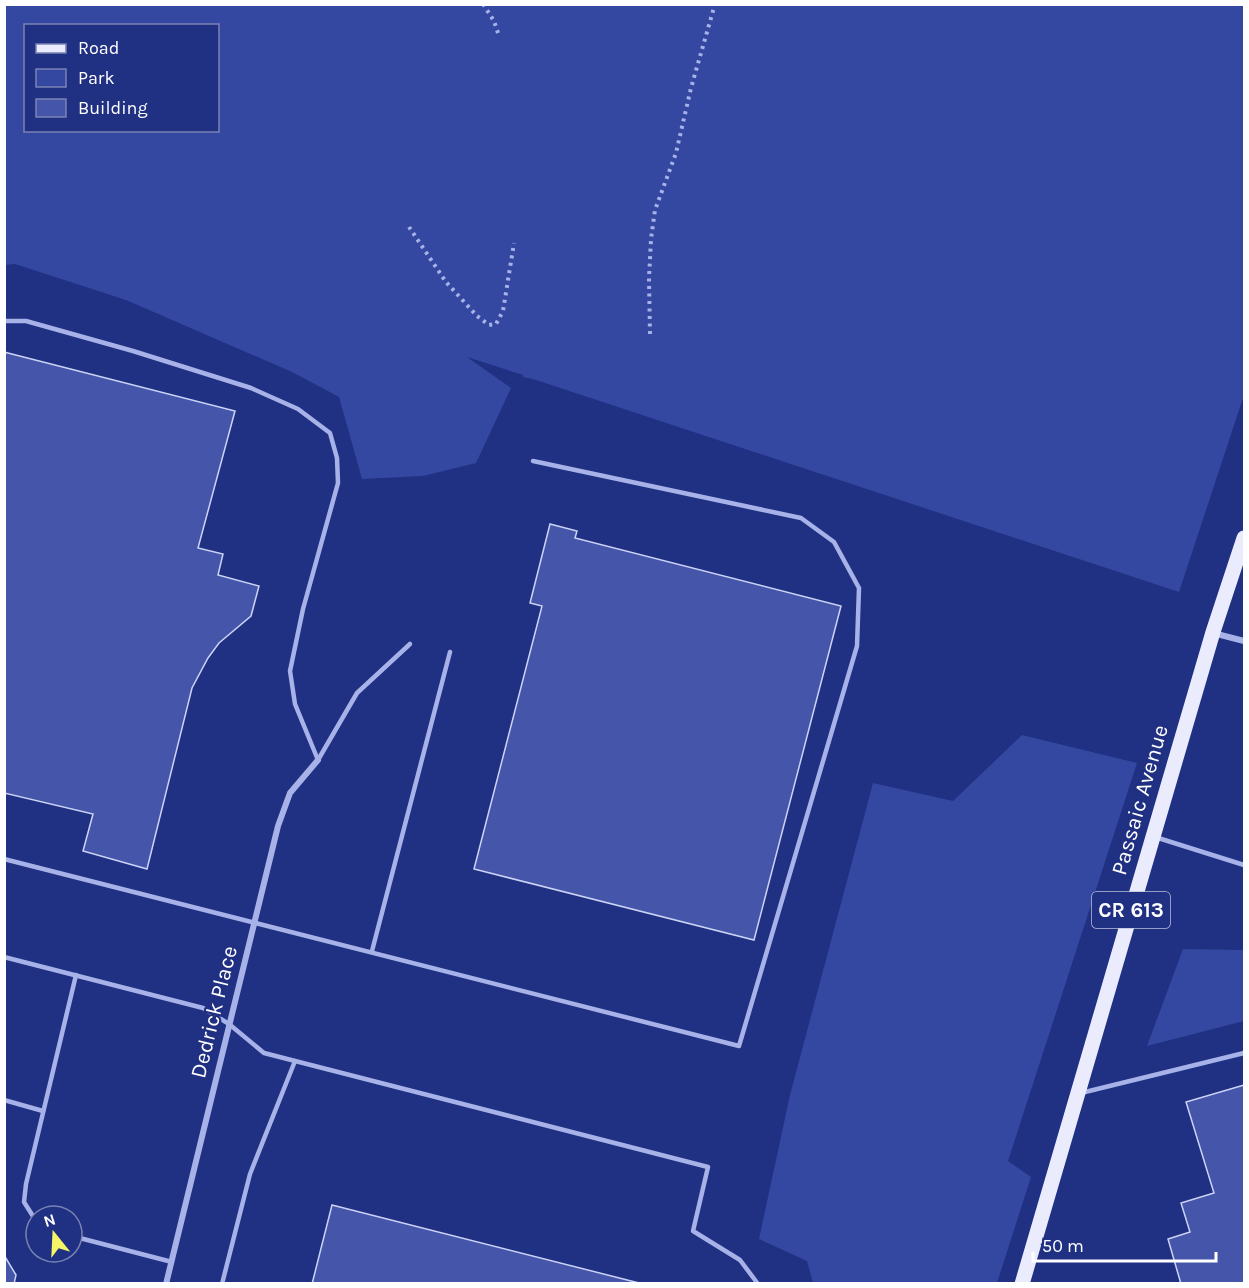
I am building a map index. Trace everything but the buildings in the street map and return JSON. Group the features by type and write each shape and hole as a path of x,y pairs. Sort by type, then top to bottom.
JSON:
{"main road":[{"name":"Passaic Avenue","path":"1022,1284 1152,836 1213,632 1245,538"}],"street":[{"path":"1213,632 1245,641"},
{"name":"Dedrick Place","path":"166,1284 278,826 290,793 318,760"}],"lane":[{"path":"4,321 26,321 251,388 298,409 330,433 337,458 338,483 303,609 290,671 295,704 318,760"},
{"path":"4,859 739,1046 857,646 859,588 834,542 801,518 533,461"},
{"path":"318,760 357,693 410,644"},
{"path":"372,951 450,652"},
{"path":"1152,836 1245,865"},
{"path":"4,957 203,1008 230,1024 264,1053 708,1167 693,1231 740,1260 758,1284"},
{"path":"25,1204 26,1184 76,975"},
{"path":"1077,1094 1245,1053"},
{"path":"222,1284 250,1174 295,1061"},
{"path":"4,1101 44,1111"},
{"path":"84,1239 172,1262"}],"path":[{"path":"483,4 494,21 498,33"},
{"path":"650,334 649,279 655,210 676,153 714,4"},
{"path":"409,227 446,282 477,316 489,325 496,324 503,311 514,243"}],"green space":[{"path":"5,4 1244,5 1244,395 1179,592 467,357 511,388 476,463 423,476 362,479 339,397 292,372 126,300 15,264 5,265"},
{"path":"1022,735 1137,763 1008,1161 1031,1177 997,1283 813,1283 807,1261 759,1239 790,1095 873,783 953,801"},
{"path":"1183,949 1244,950 1244,1021 1147,1046"}]}
